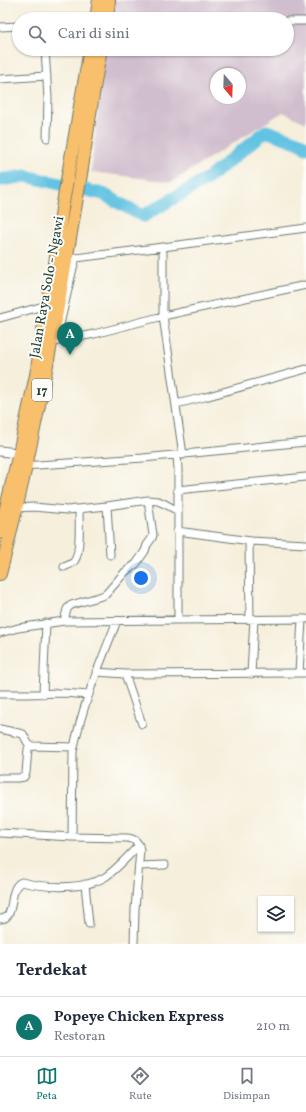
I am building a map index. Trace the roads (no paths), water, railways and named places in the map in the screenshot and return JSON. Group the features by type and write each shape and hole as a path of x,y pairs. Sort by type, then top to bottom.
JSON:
{"highway":[{"path":"97,12 99,0"},
{"path":"108,12 109,0"},
{"name":"Jalan Raya Solo - Ngawi","path":"24,454 40,403 54,341 69,203 70,164 89,56"},
{"name":"Jalan Raya Solo - Ngawi","path":"0,533 24,454 47,305 69,203 82,168 100,56"},
{"name":"Jalan Raya Solo - Ngawi","path":"0,574 8,508"}],"street":[{"path":"294,21 306,21"},
{"path":"0,28 12,27"},
{"path":"46,56 48,118 47,138"},
{"path":"0,79 47,76"},
{"path":"54,341 59,333 76,258 306,228"},
{"path":"163,247 163,316 176,404 180,455 177,531 178,619"},
{"path":"54,341 94,334 163,316 306,285"},
{"path":"0,318 47,305"},
{"path":"176,404 206,398 306,369"},
{"path":"21,467 104,462 306,442"},
{"path":"0,451 24,454"},
{"path":"178,490 306,477"},
{"path":"8,508 33,507 67,510 148,500 158,501 178,511"},
{"path":"64,621 67,609 71,605 106,594 125,572 140,559 153,535 148,500"},
{"path":"107,506 110,555"},
{"path":"64,567 75,560 78,552 79,508"},
{"path":"177,531 249,541 306,544"},
{"path":"249,541 252,619 251,674"},
{"path":"0,633 18,628 64,621 304,619 303,673 125,674 96,672"},
{"path":"72,837 74,747 88,695 117,621"},
{"path":"43,694 46,623"},
{"path":"125,674 142,724"},
{"path":"0,694 63,693 88,695"},
{"path":"0,730 23,734 30,747"},
{"path":"30,747 74,747"},
{"path":"0,778 24,777 26,773 28,749 30,747"},
{"path":"0,833 127,838 137,841 140,850 134,921 134,944"},
{"path":"0,919 2,920 6,918 11,908 14,890 16,885 19,883 22,882 39,886 67,887 85,884 101,879 139,845"},
{"path":"139,866 165,865"},
{"path":"85,884 89,924"}],"waterway":[{"path":"0,180 26,176 103,194 143,216 207,179 266,131 300,143 306,148"}],"place":[{"name":"Popeye Chicken Express","path":"70,355"}]}
